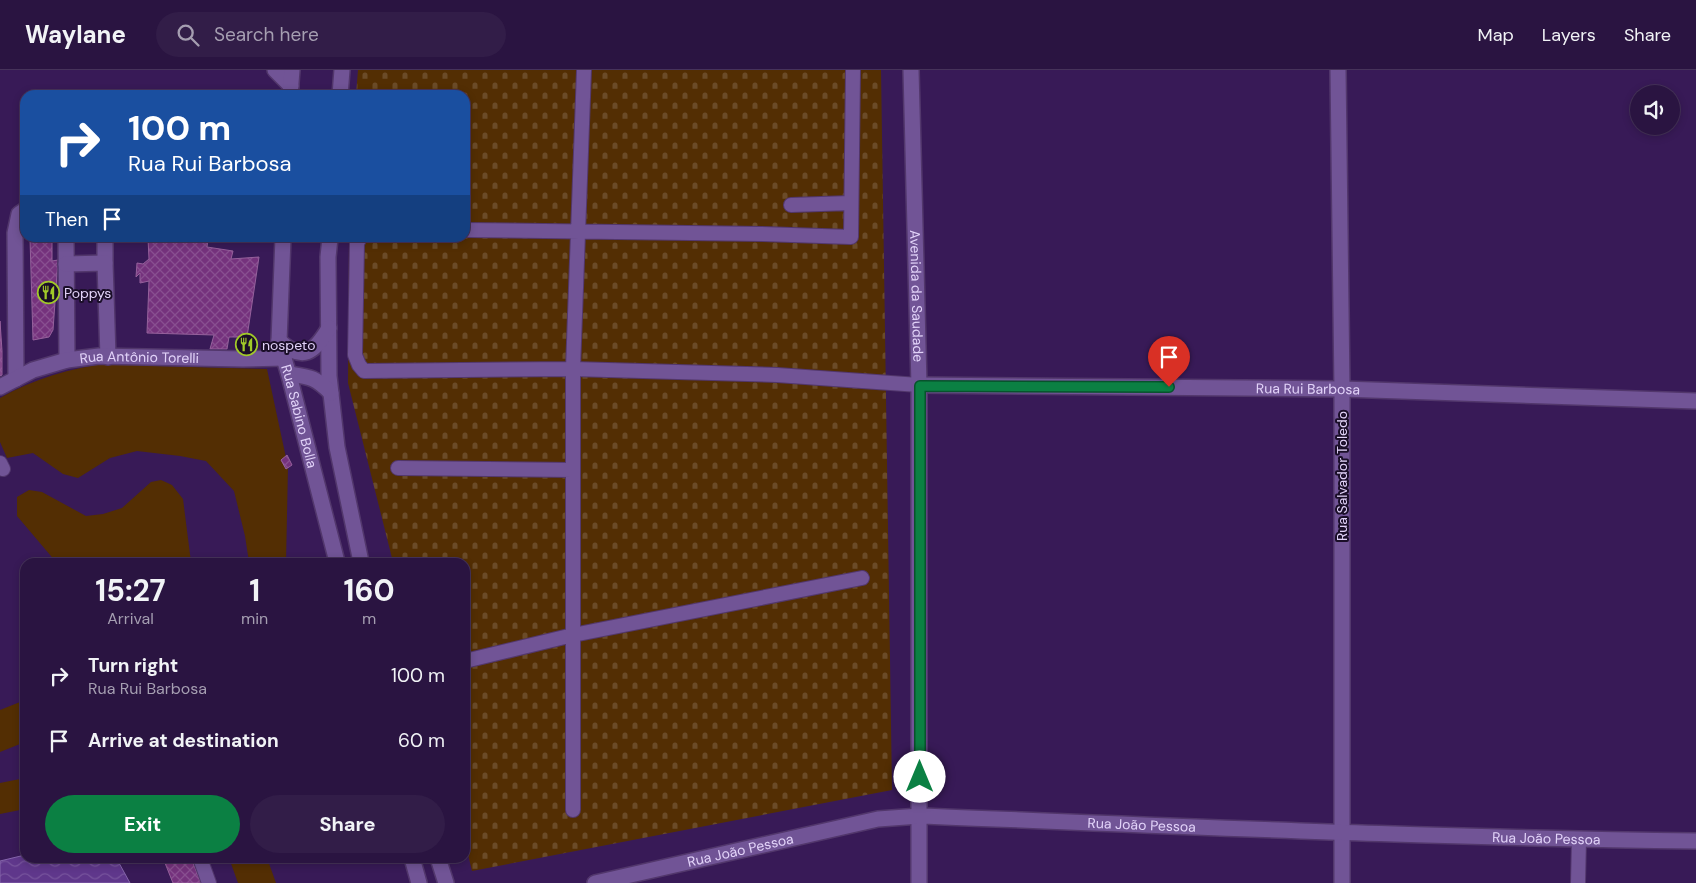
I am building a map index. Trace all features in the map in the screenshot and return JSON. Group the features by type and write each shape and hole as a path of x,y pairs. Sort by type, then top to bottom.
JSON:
{"street":[{"path":"275,70 289,90"},
{"path":"290,90 292,70"},
{"path":"340,90 342,70"},
{"name":"Avenida da Saudade","path":"911,70 920,386 919,883"},
{"name":"Rua Salvador Toledo","path":"1338,70 1342,389 1342,883"},
{"path":"16,378 15,233 20,213"},
{"path":"66,242 67,360"},
{"path":"105,242 108,357"},
{"name":"Rua Sabino Bolla","path":"283,242 278,340 289,374 336,558"},
{"name":"Rua Sabino Bolla","path":"330,242 329,328 331,393 337,447 361,558"},
{"path":"66,264 105,263"},
{"path":"278,340 289,350 298,352 312,351 319,345 329,328"},
{"name":"Rua Antônio Torelli","path":"0,387 33,370 67,360 99,356 284,358"},
{"path":"289,374 319,381 331,393"},
{"name":"Rua Rui Barbosa","path":"920,386 1342,389 1696,401"},
{"name":"Rua João Pessoa","path":"595,883 878,819 920,816 1342,833 1579,840 1696,841"},
{"path":"413,863 419,883"},
{"path":"440,863 446,883"}],"lane":[{"path":"573,810 573,369 584,70"},
{"path":"470,230 762,234 851,238 853,70"},
{"path":"791,205 851,204"},
{"path":"358,242 355,355 364,371 573,369 777,375 920,386"},
{"path":"398,468 573,470"},
{"path":"470,660 573,635 862,578"},
{"path":"1578,883 1579,840"},
{"path":"202,863 209,883"}],"green space":[{"path":"358,70 881,70 892,790 472,871 470,863 470,558 392,558 348,383 349,242 470,242 470,90 356,90"},
{"path":"109,363 267,369 288,467 286,558 248,558 234,491 206,461 137,451 110,458 78,478 63,474 33,453 7,458 0,442 0,398 26,385 53,375"},
{"path":"161,480 172,485 183,499 190,558 53,558 17,516 17,497 29,490 42,492 86,516 103,514 122,508 151,482"},
{"path":"20,702 20,744 0,752 0,710"},
{"path":"20,779 20,810 0,814 0,783"},
{"path":"231,863 269,863 276,883 238,883"}],"water":[{"path":"20,856 20,863 119,863 130,883 0,883 0,861"}],"building":[{"path":"30,242 52,242 52,261 58,260 53,330 49,337 33,340"},
{"path":"148,242 208,242 207,247 233,251 231,259 259,257 247,337 229,337 227,349 210,349 214,335 147,333 149,281 140,283 140,273 136,277 137,263 143,264 149,259"},
{"path":"0,321 2,375 0,376"},
{"path":"287,455 292,465 286,469 281,460"},
{"path":"165,863 193,863 201,883 173,883"}],"place":[{"name":"Poppys","path":"48,293"},
{"name":"nospeto","path":"246,345"}],"route":[{"path":"920,777 920,386 1169,387"}]}
